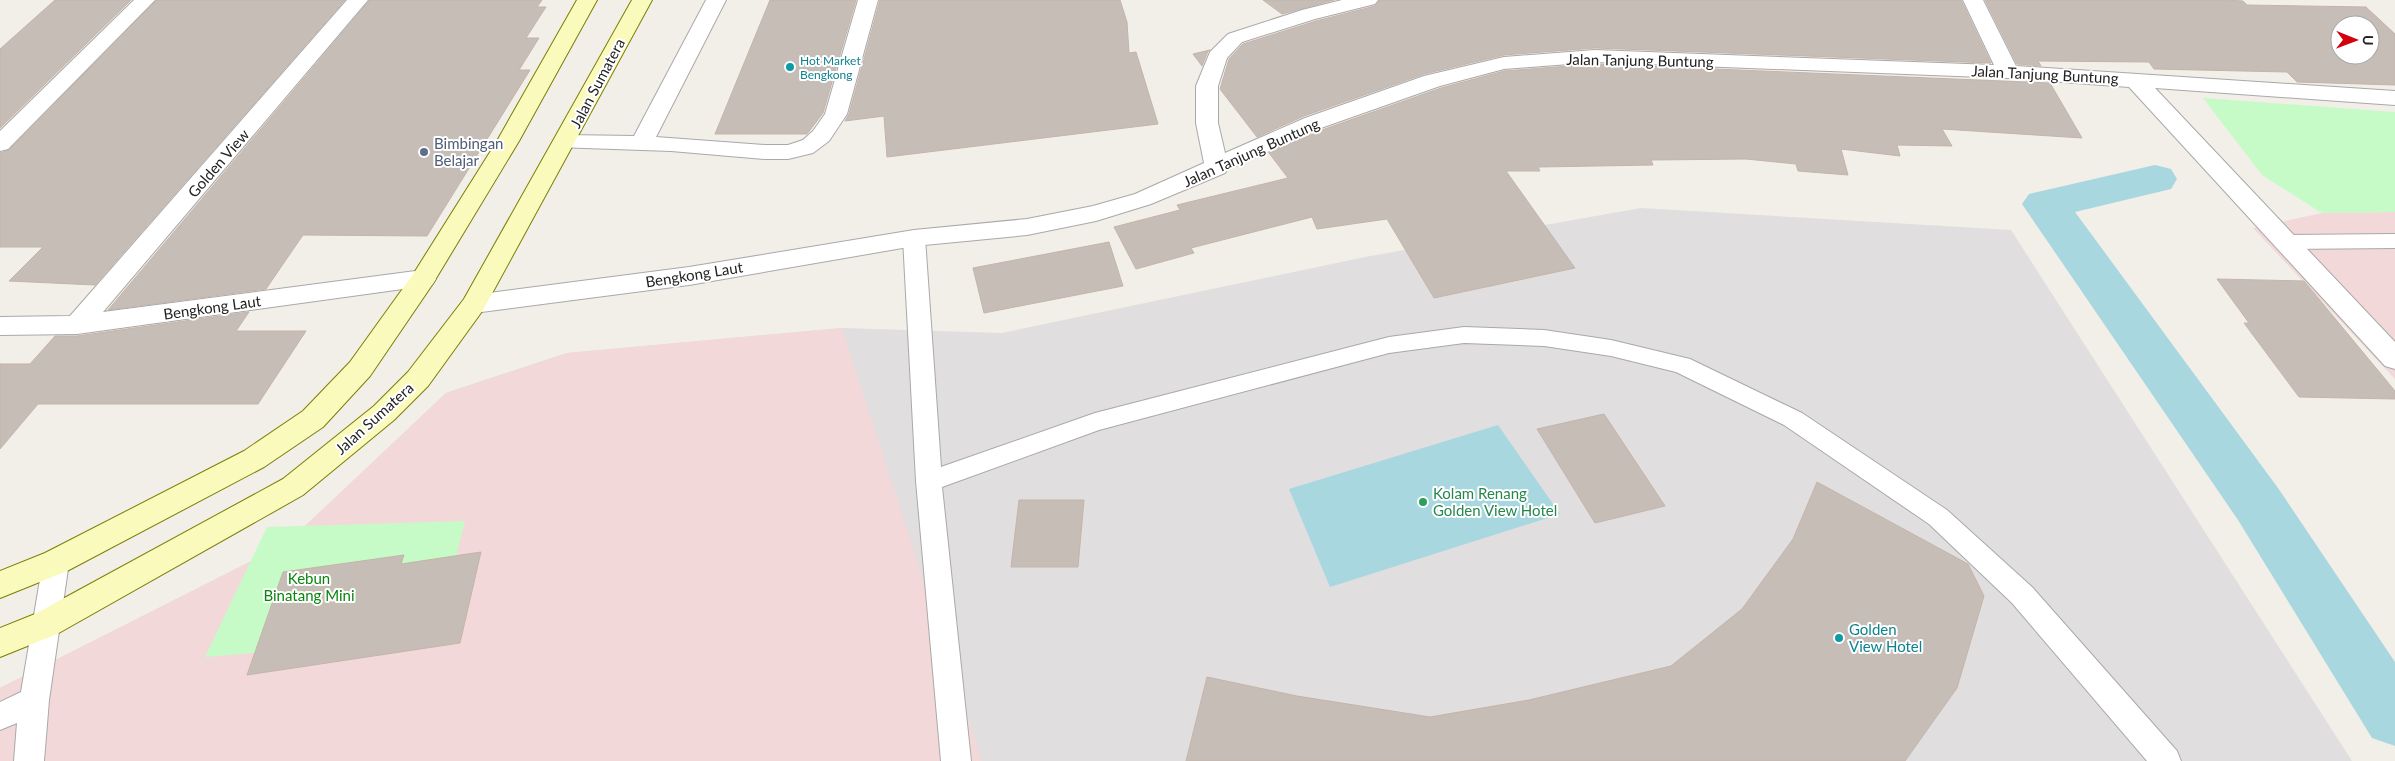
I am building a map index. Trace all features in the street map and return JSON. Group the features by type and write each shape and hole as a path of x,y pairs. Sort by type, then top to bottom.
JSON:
{"main road":[{"path":"0,585 56,562 254,459 313,419 360,369 423,279 508,141 587,0"},
{"name":"Jalan Sumatera","path":"0,643 46,624 293,487 384,413 411,386 474,304 642,0"}],"street":[{"path":"0,144 145,0"},
{"name":"Golden View","path":"77,325 358,0"},
{"path":"642,142 716,0"},
{"path":"564,142 642,142 773,151 800,150 815,142 829,127 836,114 868,0"},
{"path":"1217,168 1207,123 1207,86 1217,56 1235,38 1300,17 1368,0"},
{"path":"1973,0 2008,72"},
{"name":"Jalan Tanjung Buntung","path":"914,238 1027,227 1096,213 1144,199 1217,168 1313,123 1432,81 1504,63 1595,56 2008,72 2395,98"},
{"path":"2134,79 2395,359"},
{"name":"Bengkong Laut","path":"474,304 689,276 914,238"},
{"name":"Bengkong Laut","path":"0,326 77,325 423,279"}],"lane":[{"path":"914,238 929,481 956,761"},
{"path":"2285,242 2395,241"},
{"path":"929,481 1094,422 1389,345 1464,335 1544,338 1611,348 1682,365 1793,419 1938,517 2022,595 2162,760"},
{"path":"29,761 34,700 56,562"},
{"path":"0,718 34,700"}],"shaded area":[{"path":"1641,208 2011,230 2352,761 0,761 0,688 287,543 446,393 567,353 842,328 1002,333 1365,257"},
{"path":"2395,212 2395,379 2253,228 2322,213"},
{"path":"842,328 982,761 0,761 0,688 287,543 446,393 567,353"}],"green space":[{"path":"2203,98 2395,112 2395,212 2322,213 2262,175"},
{"name":"Kebun Binatang Mini","path":"465,521 436,638 205,657 267,527"}],"water":[{"name":"Kolam Renang Golden View Hotel","path":"1498,425 1560,514 1330,587 1289,489"}],"building":[{"path":"55,0 131,0 0,128 0,49"},
{"path":"157,0 345,0 95,285 9,281 43,247 0,247 0,153 9,150"},
{"path":"370,0 542,0 537,7 546,7 526,38 539,38 519,70 530,70 427,236 303,235 266,289 108,310"},
{"name":"Hot Market Bengkong","path":"770,0 856,0 823,113 807,134 715,134"},
{"path":"880,0 1120,0 1127,22 1129,53 1136,52 1158,124 887,157 884,116 845,121 849,114"},
{"path":"1263,0 1334,0 1282,14"},
{"path":"1380,0 1961,0 1991,63 1595,48 1504,55 1424,74 1304,116 1257,137 1220,89 1229,59 1243,44 1316,21 1375,6"},
{"path":"1985,0 2226,0 2243,1 2247,5 2366,7 2375,15 2330,15 2330,65 2380,65 2380,20 2395,34 2395,85 2297,82 2287,72 2154,69 2149,62 2038,61 2041,66 2017,64"},
{"path":"1210,50 1208,51 1202,66 1193,54"},
{"path":"1595,64 2050,83 2082,138 1942,129 1952,146 1897,145 1900,156 1841,149 1848,175 1798,171 1796,164 1746,159 1651,160 1653,165 1538,167 1540,171 1506,171 1575,268 1434,298 1387,219 1317,229 1312,217 1191,248 1194,253 1136,269 1114,227 1180,210 1177,205 1288,178 1269,153 1322,130 1441,88 1504,71"},
{"path":"1109,242 1123,286 984,313 973,268"},
{"path":"2217,279 2304,281 2395,391 2395,399 2299,397 2244,323 2249,323"},
{"path":"249,312 236,331 306,331 258,404 38,404 0,449 0,364 30,364 55,336 77,336"},
{"path":"1604,414 1665,506 1595,523 1537,429"},
{"name":"Golden View Hotel","path":"1817,482 1968,564 1984,596 1957,688 1905,761 1186,761 1207,677 1297,696 1430,717 1529,700 1671,666 1742,609 1793,539"},
{"path":"1019,500 1084,500 1078,567 1011,567"},
{"path":"481,552 460,643 247,675 283,572 404,555 401,564"}],"waterway":[{"path":"2155,179 2045,204 2258,504 2395,717"}],"place":[{"name":"Hot Market Bengkong","path":"790,67"},
{"name":"Bimbingan Belajar","path":"424,152"},
{"name":"Kolam Renang Golden View Hotel","path":"1423,502"},
{"name":"Golden View Hotel","path":"1839,638"}]}
